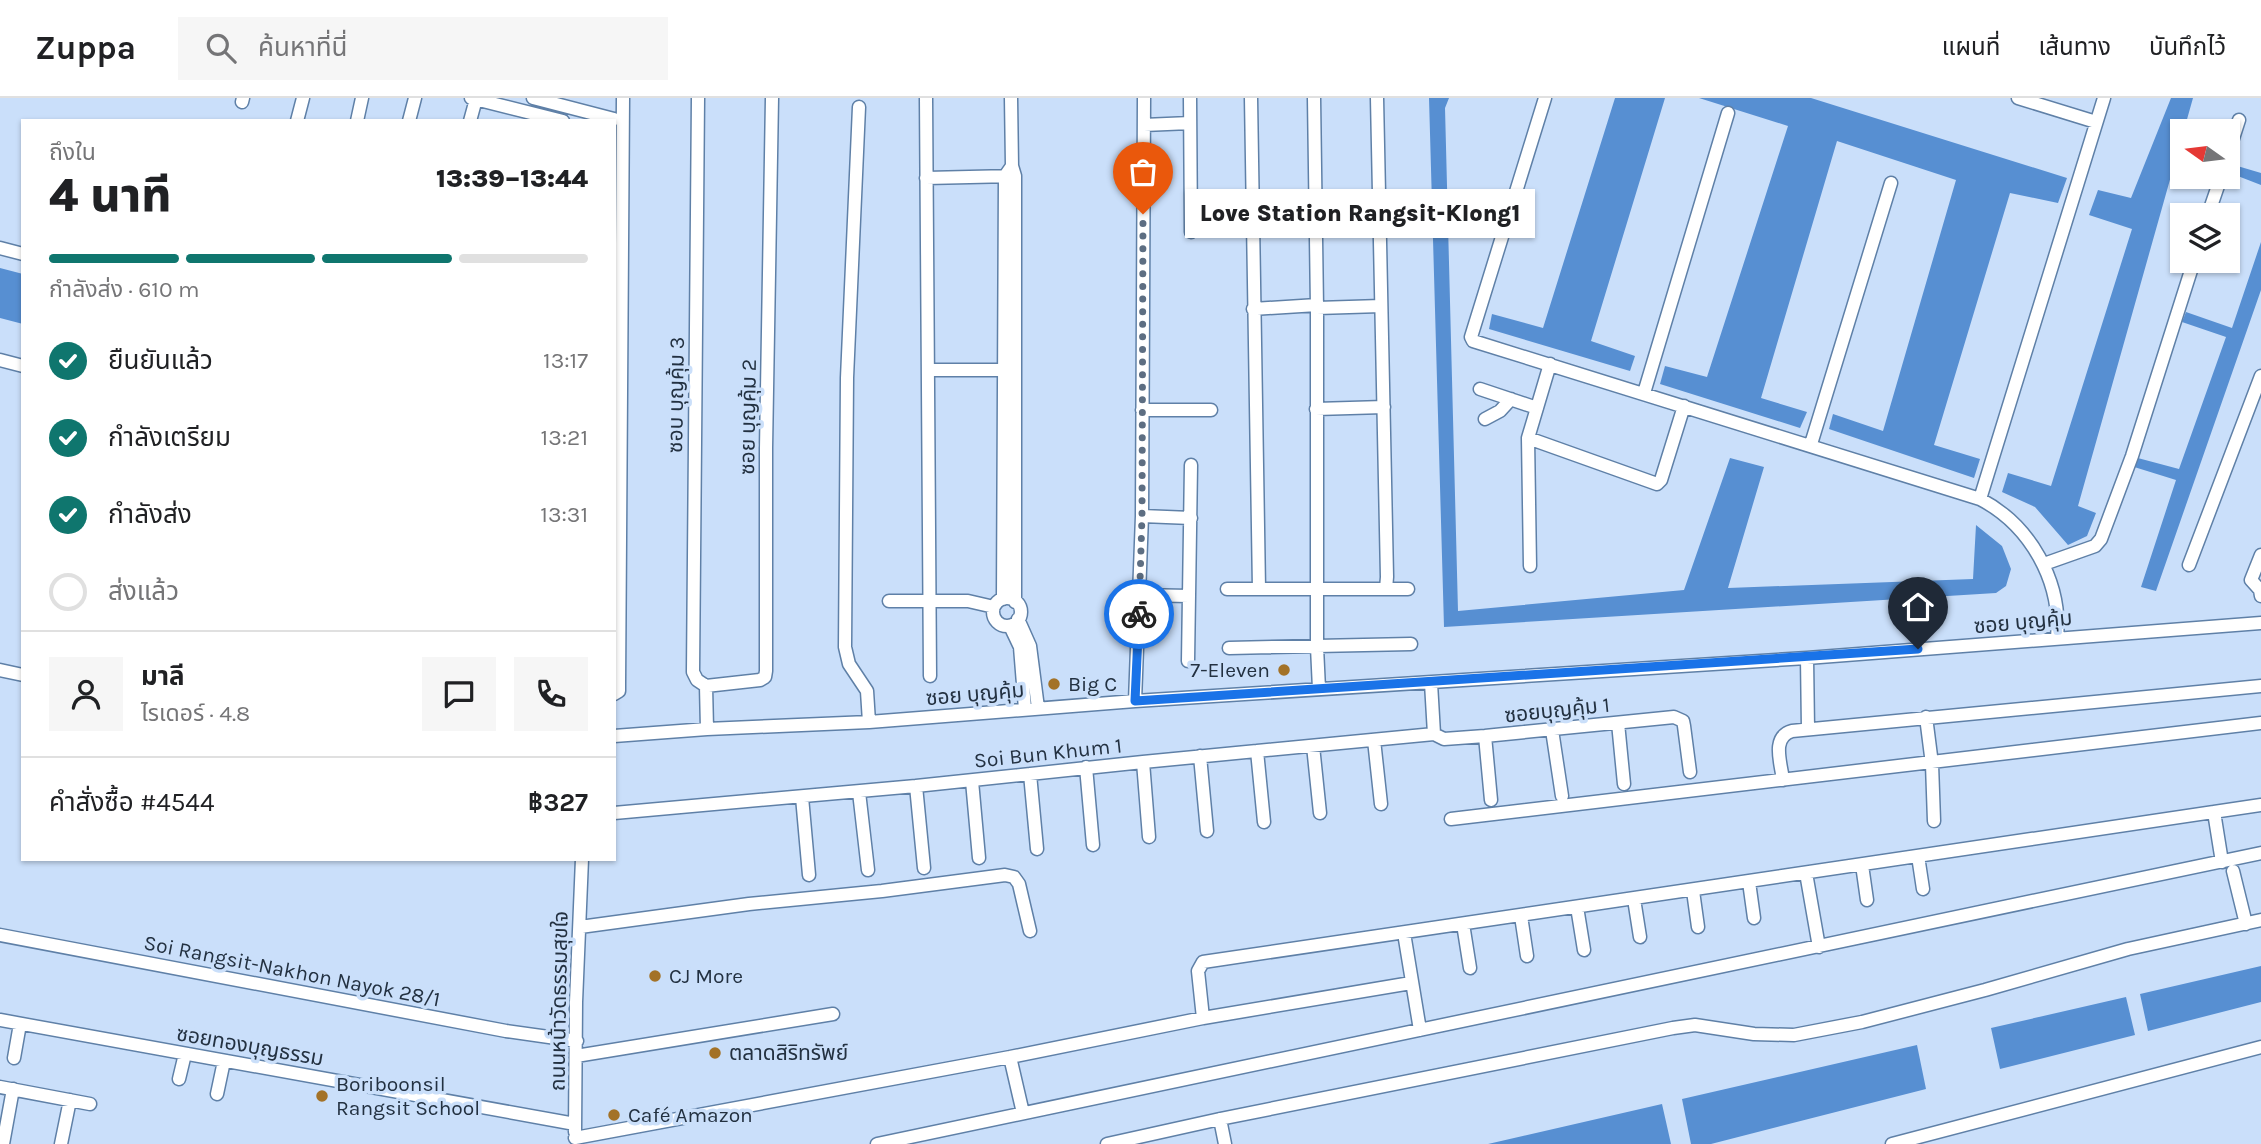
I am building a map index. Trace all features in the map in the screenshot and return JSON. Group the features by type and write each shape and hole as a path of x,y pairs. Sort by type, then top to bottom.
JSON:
{"street":[{"path":"298,119 303,98"},
{"path":"357,119 362,98"},
{"path":"410,119 415,98"},
{"path":"533,98 614,119"},
{"path":"616,693 619,691 618,212 624,98"},
{"name":"ซอบ บุญคุ้ม 3","path":"698,98 694,672 697,680 706,686"},
{"name":"ซอย บุญคุ้ม 2","path":"706,686 760,680 765,677 766,671 766,448 772,98"},
{"path":"926,98 930,676"},
{"path":"1011,98 1004,603 993,616 998,623 1014,622"},
{"path":"1135,701 1142,516 1144,98"},
{"path":"1190,98 1191,232"},
{"path":"1251,98 1259,589"},
{"path":"1314,98 1319,689"},
{"path":"1377,98 1386,589"},
{"path":"1545,98 1471,337 1475,342 1811,444 1980,499 1999,509 2019,527 2044,564 2056,600 2059,620 2057,638"},
{"path":"2018,98 2096,122"},
{"path":"1980,499 2104,98"},
{"path":"470,119 473,99 527,116 549,119"},
{"path":"859,107 847,377 845,647 849,664 867,691 869,722"},
{"path":"1644,393 1728,113"},
{"path":"1144,125 1190,123"},
{"path":"926,178 1011,173"},
{"path":"1004,603 1005,370 1011,173"},
{"path":"1811,444 1891,183"},
{"path":"1252,227 1315,227"},
{"path":"0,248 21,253"},
{"path":"2044,564 2095,547 2101,539 2132,456 2190,273"},
{"path":"1253,309 1381,306"},
{"path":"0,360 21,365"},
{"path":"1530,566 1528,438 1550,364"},
{"path":"928,370 1005,370"},
{"path":"2189,565 2261,376"},
{"path":"1480,389 1537,408"},
{"path":"1485,419 1500,411 1511,399"},
{"path":"1528,438 1658,484 1684,405"},
{"path":"1316,409 1384,407"},
{"path":"1142,410 1211,410"},
{"path":"1188,661 1191,465"},
{"path":"1142,516 1191,518"},
{"path":"2261,555 2251,580 2260,590 2261,596"},
{"path":"1227,589 1408,589"},
{"path":"1140,595 1189,596"},
{"path":"889,601 1004,603 1020,612 1014,622 1031,708"},
{"name":"ซอย บุญคุ้ม","path":"616,736 869,722 1031,708 1807,658 2261,622"},
{"path":"1229,648 1411,644"},
{"path":"1807,658 1808,729"},
{"path":"0,670 21,675"},
{"path":"1431,683 1439,737"},
{"path":"706,686 707,729"},
{"path":"1783,780 1779,750 1782,736 1792,731 2261,686"},
{"name":"ซอยบุญคุ้ม 1","path":"1439,737 1485,737 1674,717 1683,721 1689,772"},
{"path":"1926,717 1932,764 1934,821"},
{"path":"1618,723 1624,784"},
{"path":"1451,819 2261,723"},
{"path":"1552,730 1562,796"},
{"name":"Soi Bun Khum 1","path":"616,813 859,792 1200,756 1374,740 1439,737"},
{"path":"1485,737 1491,800"},
{"path":"1374,740 1381,804"},
{"path":"1313,746 1320,813"},
{"path":"1256,751 1264,822"},
{"path":"1200,756 1207,831"},
{"path":"1143,762 1149,837"},
{"path":"1086,768 1093,845"},
{"path":"1030,774 1037,849"},
{"path":"972,780 979,858"},
{"path":"916,786 924,867"},
{"path":"859,792 867,870"},
{"path":"802,797 809,875"},
{"path":"1203,1018 1198,971 1203,962 2261,805"},
{"path":"2214,812 2222,862"},
{"path":"877,1144 2261,853"},
{"path":"1918,856 1923,890"},
{"name":"ถนนหน้าวัดธรรมสุขใจ","path":"575,1141 582,861"},
{"path":"1862,865 1867,900"},
{"path":"2233,872 2246,923"},
{"path":"1806,873 1819,947"},
{"path":"580,927 749,904 895,890 1005,875 1014,877 1019,884 1030,931"},
{"path":"1749,882 1754,918"},
{"path":"1693,891 1698,927"},
{"path":"1634,899 1640,937"},
{"path":"1577,908 1584,950"},
{"path":"1521,916 1527,956"},
{"path":"1107,1144 1673,1028 1695,1025 1776,1035 1816,1031 1985,990 2128,949 2261,920"},
{"path":"1463,924 1470,968"},
{"path":"1404,933 1420,1030"},
{"name":"Soi Rangsit-Nakhon Nayok 28/1","path":"0,935 506,1031 577,1041"},
{"path":"575,1141 1203,1018 1411,983"},
{"path":"576,1056 833,1014"},
{"name":"ซอยทองบุญธรรม","path":"0,1020 575,1124"},
{"path":"14,1058 20,1024"},
{"path":"1899,1143 2261,1047"},
{"path":"179,1079 185,1054"},
{"path":"1010,1057 1023,1113"},
{"path":"217,1094 224,1061"},
{"path":"3,1144 7,1088 90,1104"},
{"path":"61,1144 70,1100"},
{"path":"1220,1119 1225,1144"},
{"path":"1168,1130 1171,1144"}],"water":[{"path":"1429,98 1449,98 1445,108 1458,611 1684,590 1730,458 1764,467 1728,588 1973,579 1976,525 2002,546 2011,569 2006,586 1996,593 1444,627"},
{"path":"1615,98 1665,98 1591,341 1635,356 1630,371 1489,329 1492,314 1543,328"},
{"path":"1699,98 1811,98 2067,178 2058,203 2010,193 1934,445 1980,459 1974,478 1829,429 1833,414 1883,431 1956,180 1837,141 1761,398 1807,412 1800,428 1660,384 1665,366 1707,377 1788,126"},
{"path":"2171,98 2193,98 2187,119 2170,119 2170,180 2078,506 2096,513 2087,536 2068,545 2035,507 2002,492 2008,473 2051,486 2132,229 2089,215 2098,190 2131,198"},
{"path":"2240,167 2261,173 2261,185 2240,177"},
{"path":"2261,242 2261,290 2156,591 2141,587 2176,480 2131,466 2134,457 2179,469 2226,337 2182,322 2186,312 2232,328"},
{"path":"0,268 21,273 21,323 0,318"},
{"path":"2261,966 2261,1002 2148,1031 2140,994"},
{"path":"2126,997 2135,1035 2000,1069 1991,1028"},
{"path":"1917,1045 1926,1089 1711,1144 1691,1144 1682,1099"},
{"path":"1662,1104 1671,1144 1488,1144"}],"way so far":[{"path":"1139,614 1143,214"}],"place":[{"name":"Love Station Rangsit-Klong1","path":"1143,214"},
{"name":"7-Eleven","path":"1284,670"},
{"name":"Big C","path":"1054,684"},
{"name":"CJ More","path":"655,976"},
{"name":"ตลาดสิริทรัพย์","path":"715,1053"},
{"name":"Boriboonsil Rangsit School","path":"322,1096"},
{"name":"Café Amazon","path":"614,1115"}],"route":[{"path":"1139,614 1135,701 1918,649"}]}
